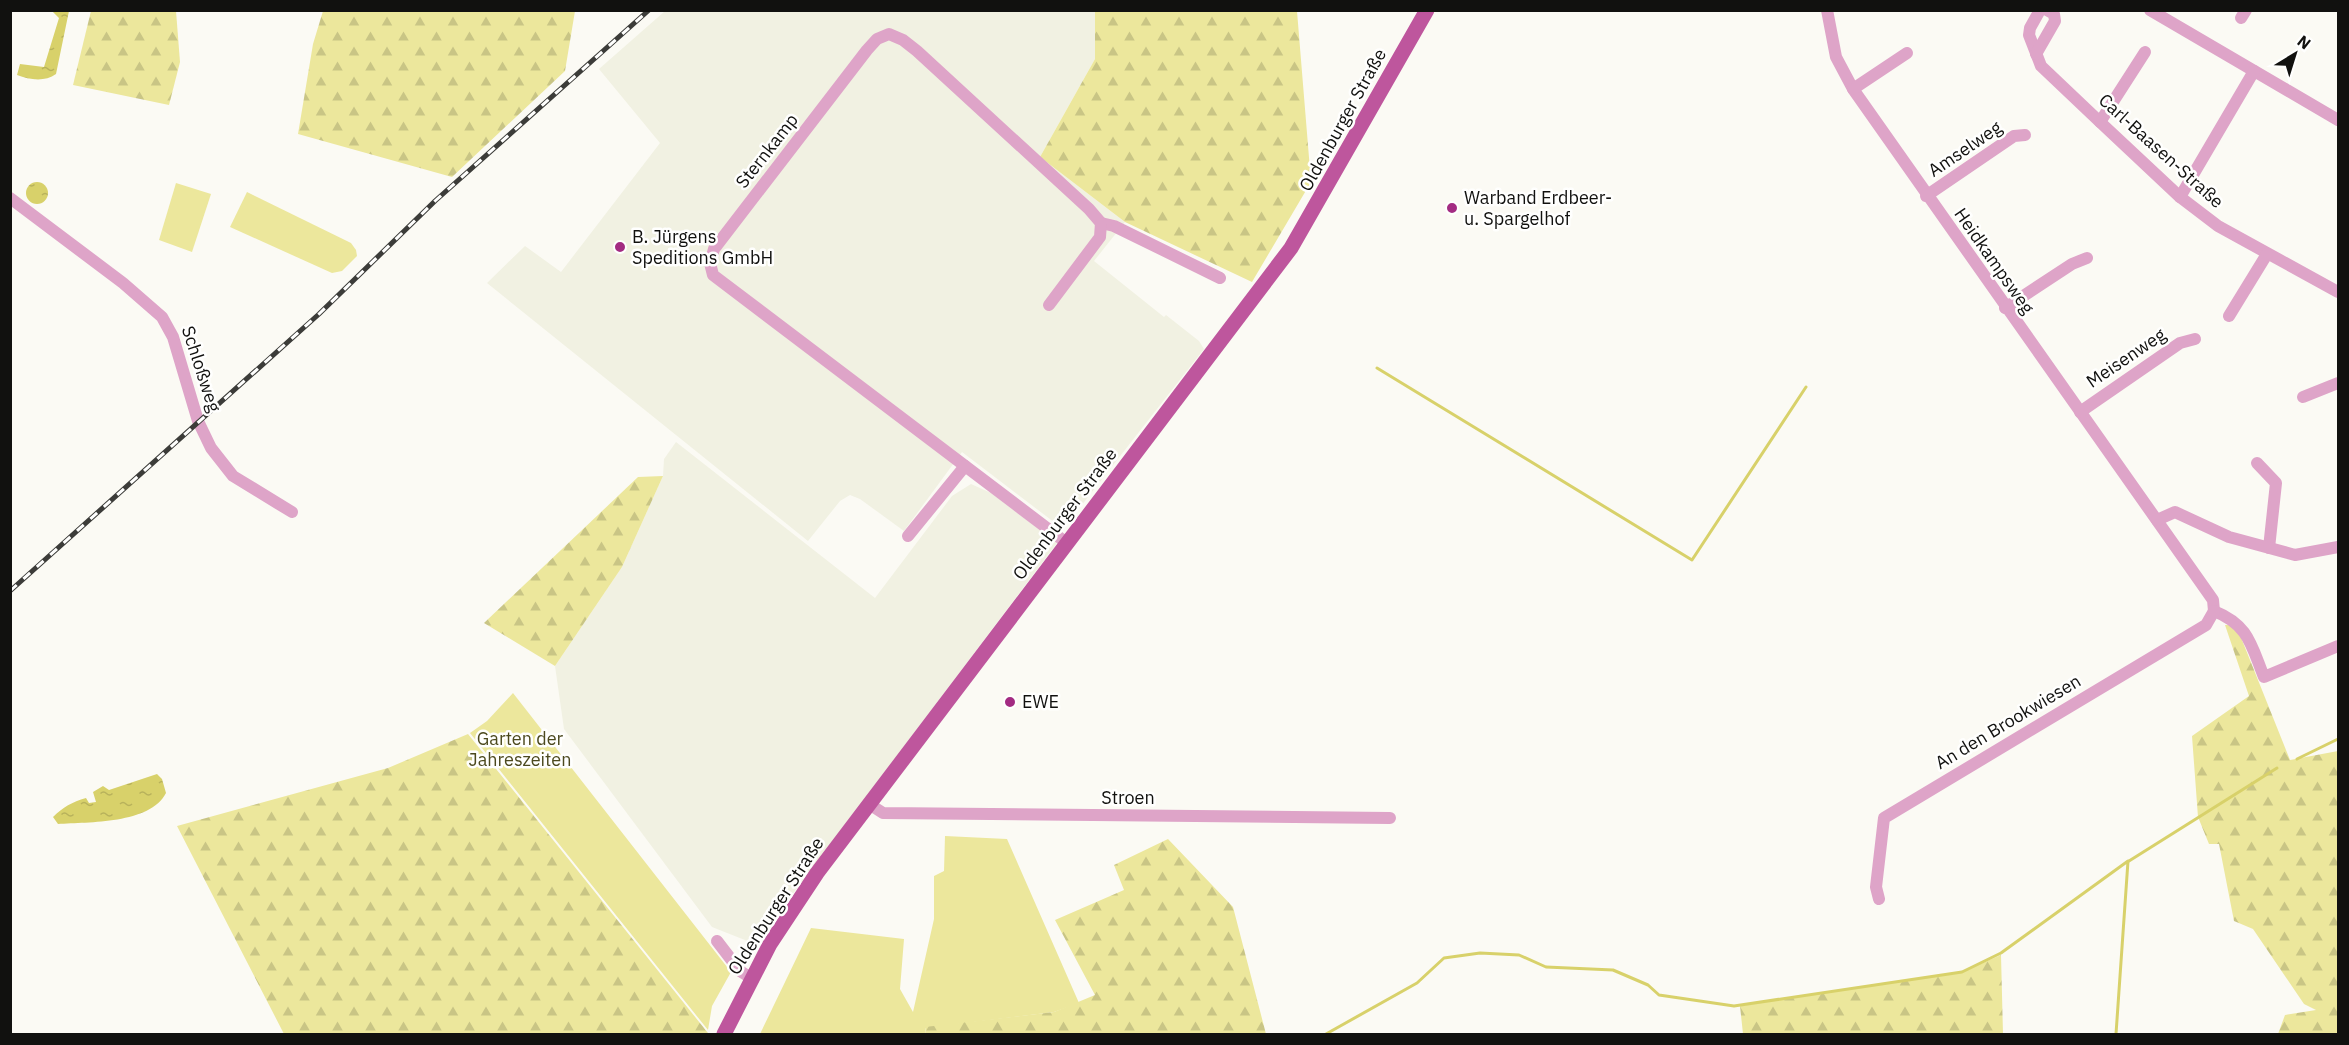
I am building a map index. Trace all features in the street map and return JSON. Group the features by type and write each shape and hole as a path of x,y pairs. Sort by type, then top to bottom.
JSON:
{"main road":[{"name":"Oldenburger Straße","path":"724,1035 751,978 817,873 1291,248 1427,10"}],"street":[{"name":"Heidkampsweg","path":"1827,10 1836,57 1853,89 2005,309 2213,600 2214,611"},
{"name":"Carl-Baasen-Straße","path":"2040,10 2030,28 2041,66 2100,122 2180,196 2218,226 2338,292"},
{"path":"2036,54 2055,21 2054,14 2047,10"},
{"path":"2150,10 2338,120"},
{"name":"Sternkamp","path":"1068,544 713,275 710,262 714,249 867,50 877,39 889,34 903,40 917,51 1101,223 1114,226 1220,278"},
{"path":"2100,122 2145,52"},
{"path":"1853,89 1907,53"},
{"path":"2180,196 2254,71"},
{"name":"Amselweg","path":"1926,196 2014,136 2025,135"},
{"name":"Schloßweg","path":"10,198 123,283 162,317 173,337 198,421 211,448 233,476 292,512"},
{"path":"1049,305 1100,237 1101,223"},
{"path":"2229,316 2267,254"},
{"path":"2005,309 2072,264 2087,258"},
{"name":"Meisenweg","path":"2080,412 2180,343 2195,339"},
{"path":"2303,397 2338,383"},
{"path":"2257,463 2276,483 2269,548"},
{"path":"908,536 965,466"},
{"path":"2157,520 2175,512 2229,537 2295,555 2338,547"},
{"path":"2214,611 2232,618 2245,630 2264,677 2338,646"},
{"name":"An den Brookwiesen","path":"1879,899 1876,887 1884,818 2206,625 2214,611"},
{"name":"Stroen","path":"869,804 883,813 1390,818"},
{"path":"717,941 740,971 751,978"}],"shaded area":[{"path":"665,11 1095,11 1095,59 1040,157 1125,222 1094,261 1164,317 1166,315 1199,341 1204,349 1063,529 962,452 904,531 860,499 850,495 840,501 808,541 487,283 525,246 561,272 660,143 599,69"},
{"path":"676,442 875,598 952,496 971,484 991,493 1057,543 755,944 712,927 564,729 555,666 622,567 663,476 664,459"}],"green space":[{"path":"323,10 575,11 565,71 452,177 298,134 313,44"},
{"path":"91,11 176,11 180,62 169,105 73,85"},
{"path":"1095,11 1297,11 1311,182 1252,282 1125,222 1040,157 1095,59"},
{"path":"176,183 211,194 192,252 159,240"},
{"path":"247,192 351,243 357,256 342,271 332,273 230,227"},
{"path":"663,476 622,567 555,666 484,623 638,477"},
{"path":"2225,625 2236,625 2290,760 2338,751 2338,1034 2278,1034 2285,1015 2316,1010 2304,1004 2253,929 2234,921 2219,844 2209,844 2198,817 2192,736 2249,696"},
{"name":"Garten der Jahreszeiten","path":"513,693 731,972 712,1006 708,1030 470,733 487,721"},
{"path":"468,734 708,1034 284,1034 177,826 388,768"},
{"path":"945,836 1007,839 1079,1003 1054,1012 925,1028 926,1034 760,1034 811,928 904,939 900,989 913,1012 934,919 934,876 944,871"},
{"path":"1168,839 1233,907 1266,1034 926,1034 925,1027 1054,1012 1095,995 1055,920 1124,890 1114,865"},
{"path":"2001,955 2003,1034 1743,1034 1740,1006 1962,972"}],"water":[{"path":"52,11 69,11 56,74 52,77 37,79 17,75 20,64 44,67 59,18"},
{"path":"37,182 45,185 48,193 45,201 37,204 29,201 26,193 29,185"},
{"path":"157,774 162,779 166,793 147,811 118,819 86,823 58,824 53,817 72,803 86,798 89,803 96,802 93,792 103,786 109,790"}],"waterway":[{"path":"1377,368 1692,560 1806,387"},
{"path":"2297,759 2338,739"},
{"path":"2129,861 2277,768"},
{"path":"1326,1034 1417,983 1444,958 1480,953 1519,955 1546,967 1613,970 1648,985 1659,995 1734,1006 1962,972 2001,953 2128,861 2116,1034"}],"railway":[{"path":"10,591 319,314 435,201 649,10"}],"place":[{"name":"Warband Erdbeer- u. Spargelhof","path":"1452,208"},
{"name":"B. Jürgens Speditions GmbH","path":"620,247"},
{"name":"EWE","path":"1010,702"}]}
